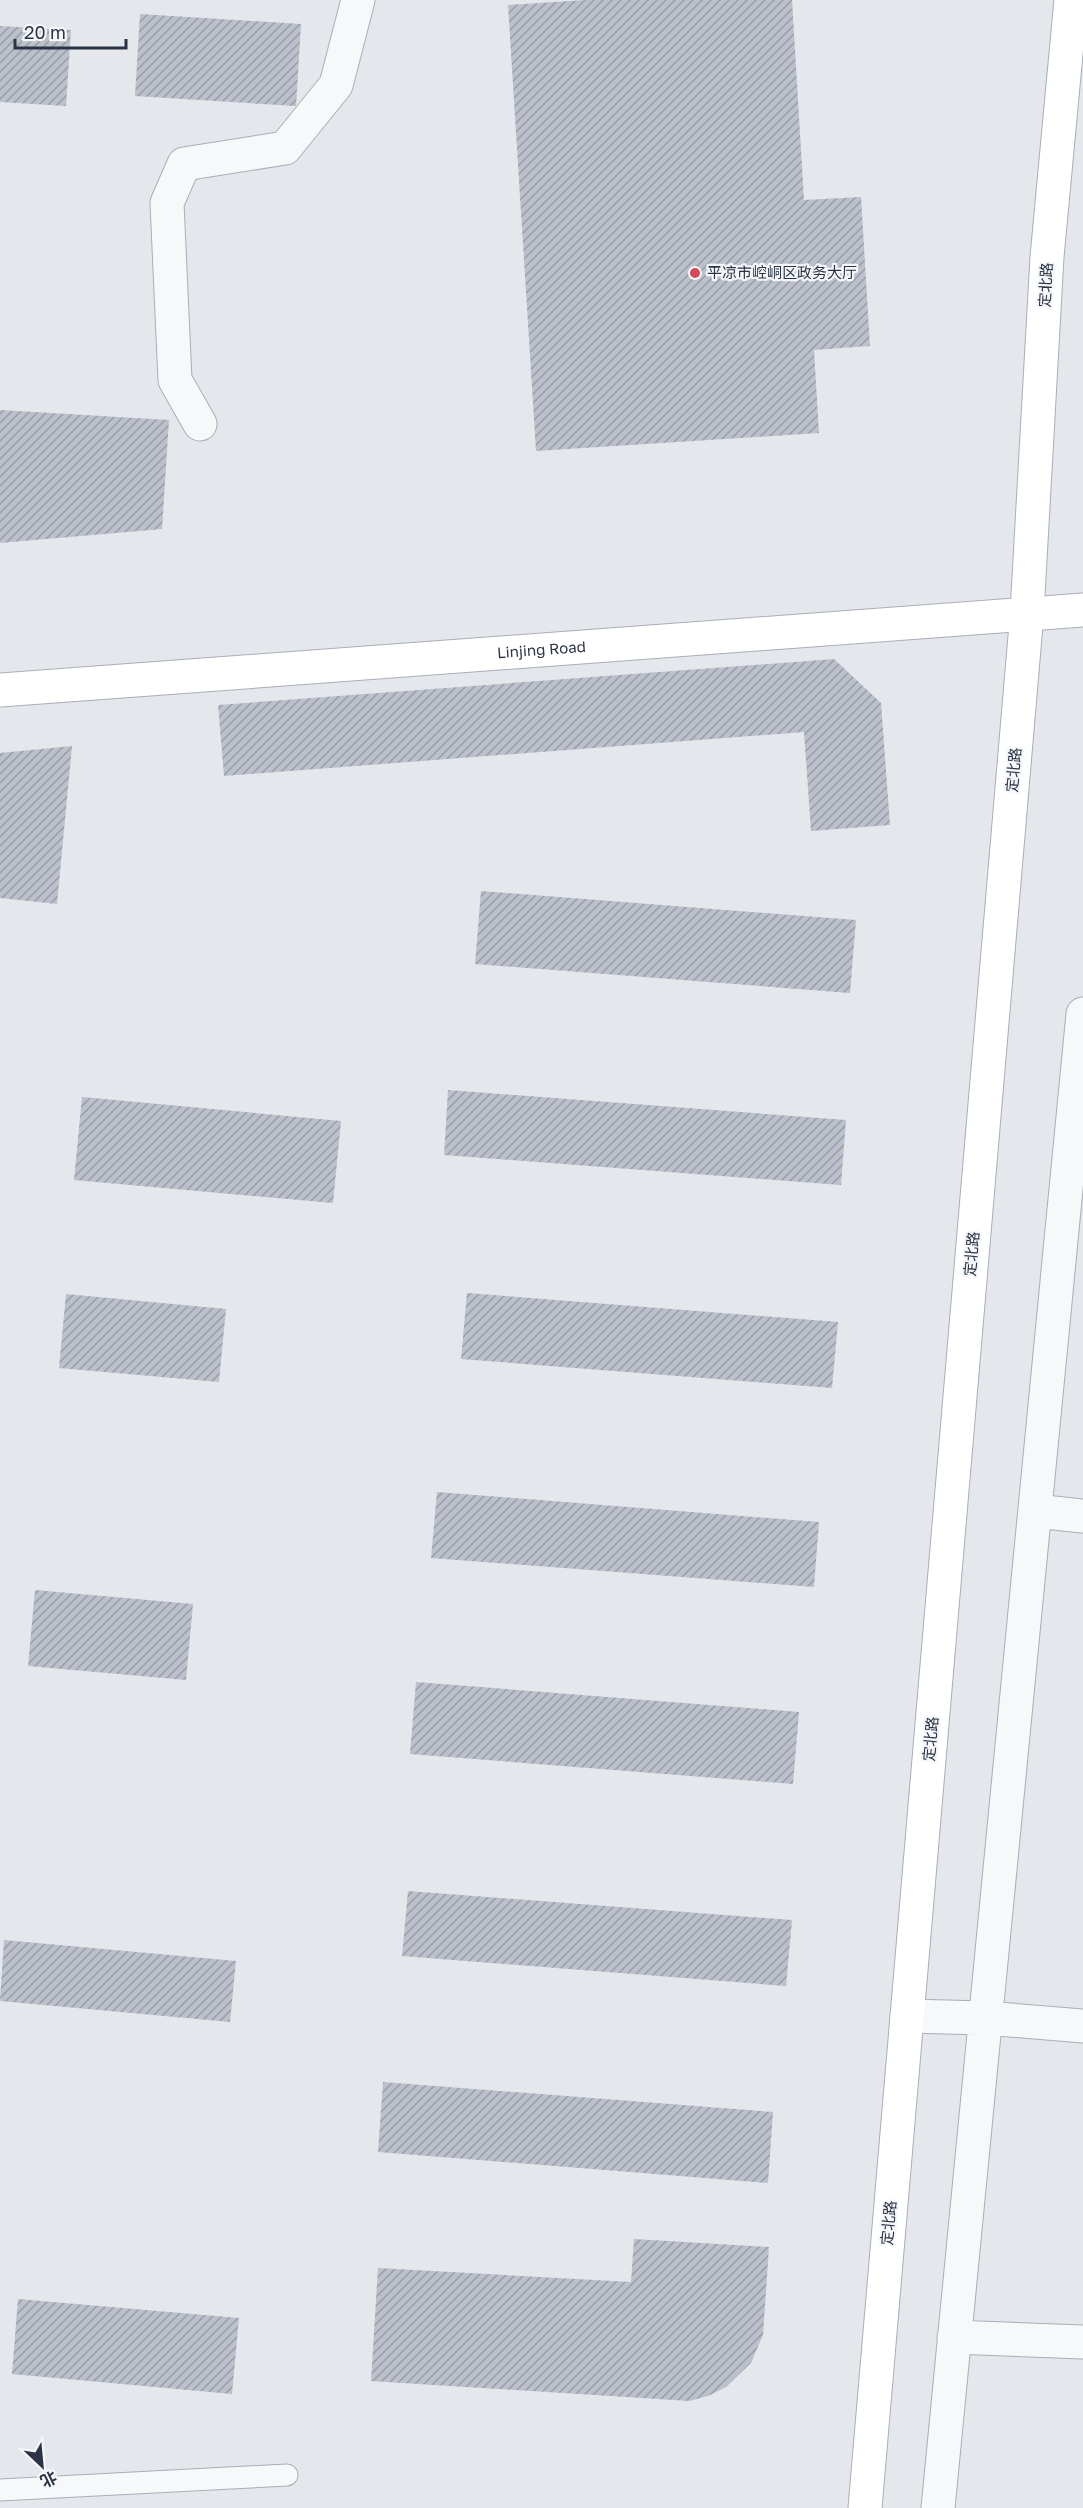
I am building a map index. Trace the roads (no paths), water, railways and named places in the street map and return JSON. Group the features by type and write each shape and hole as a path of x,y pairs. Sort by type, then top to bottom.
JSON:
{"street":[{"path":"200,424 175,380 167,203 184,164 285,148 336,85 358,0"},
{"name":"定北路","path":"865,2508 1027,614 1047,257 1071,0"},
{"name":"Linjing Road","path":"0,690 1083,610"},
{"path":"938,2508 1083,1014"},
{"path":"1035,1511 1083,1516"},
{"path":"907,2016 986,2018 1083,2026"},
{"path":"954,2337 1083,2342"}],"lane":[{"path":"0,2490 288,2475"}],"place":[{"name":"平凉市崆峒区政务大厅","path":"695,273"}]}
